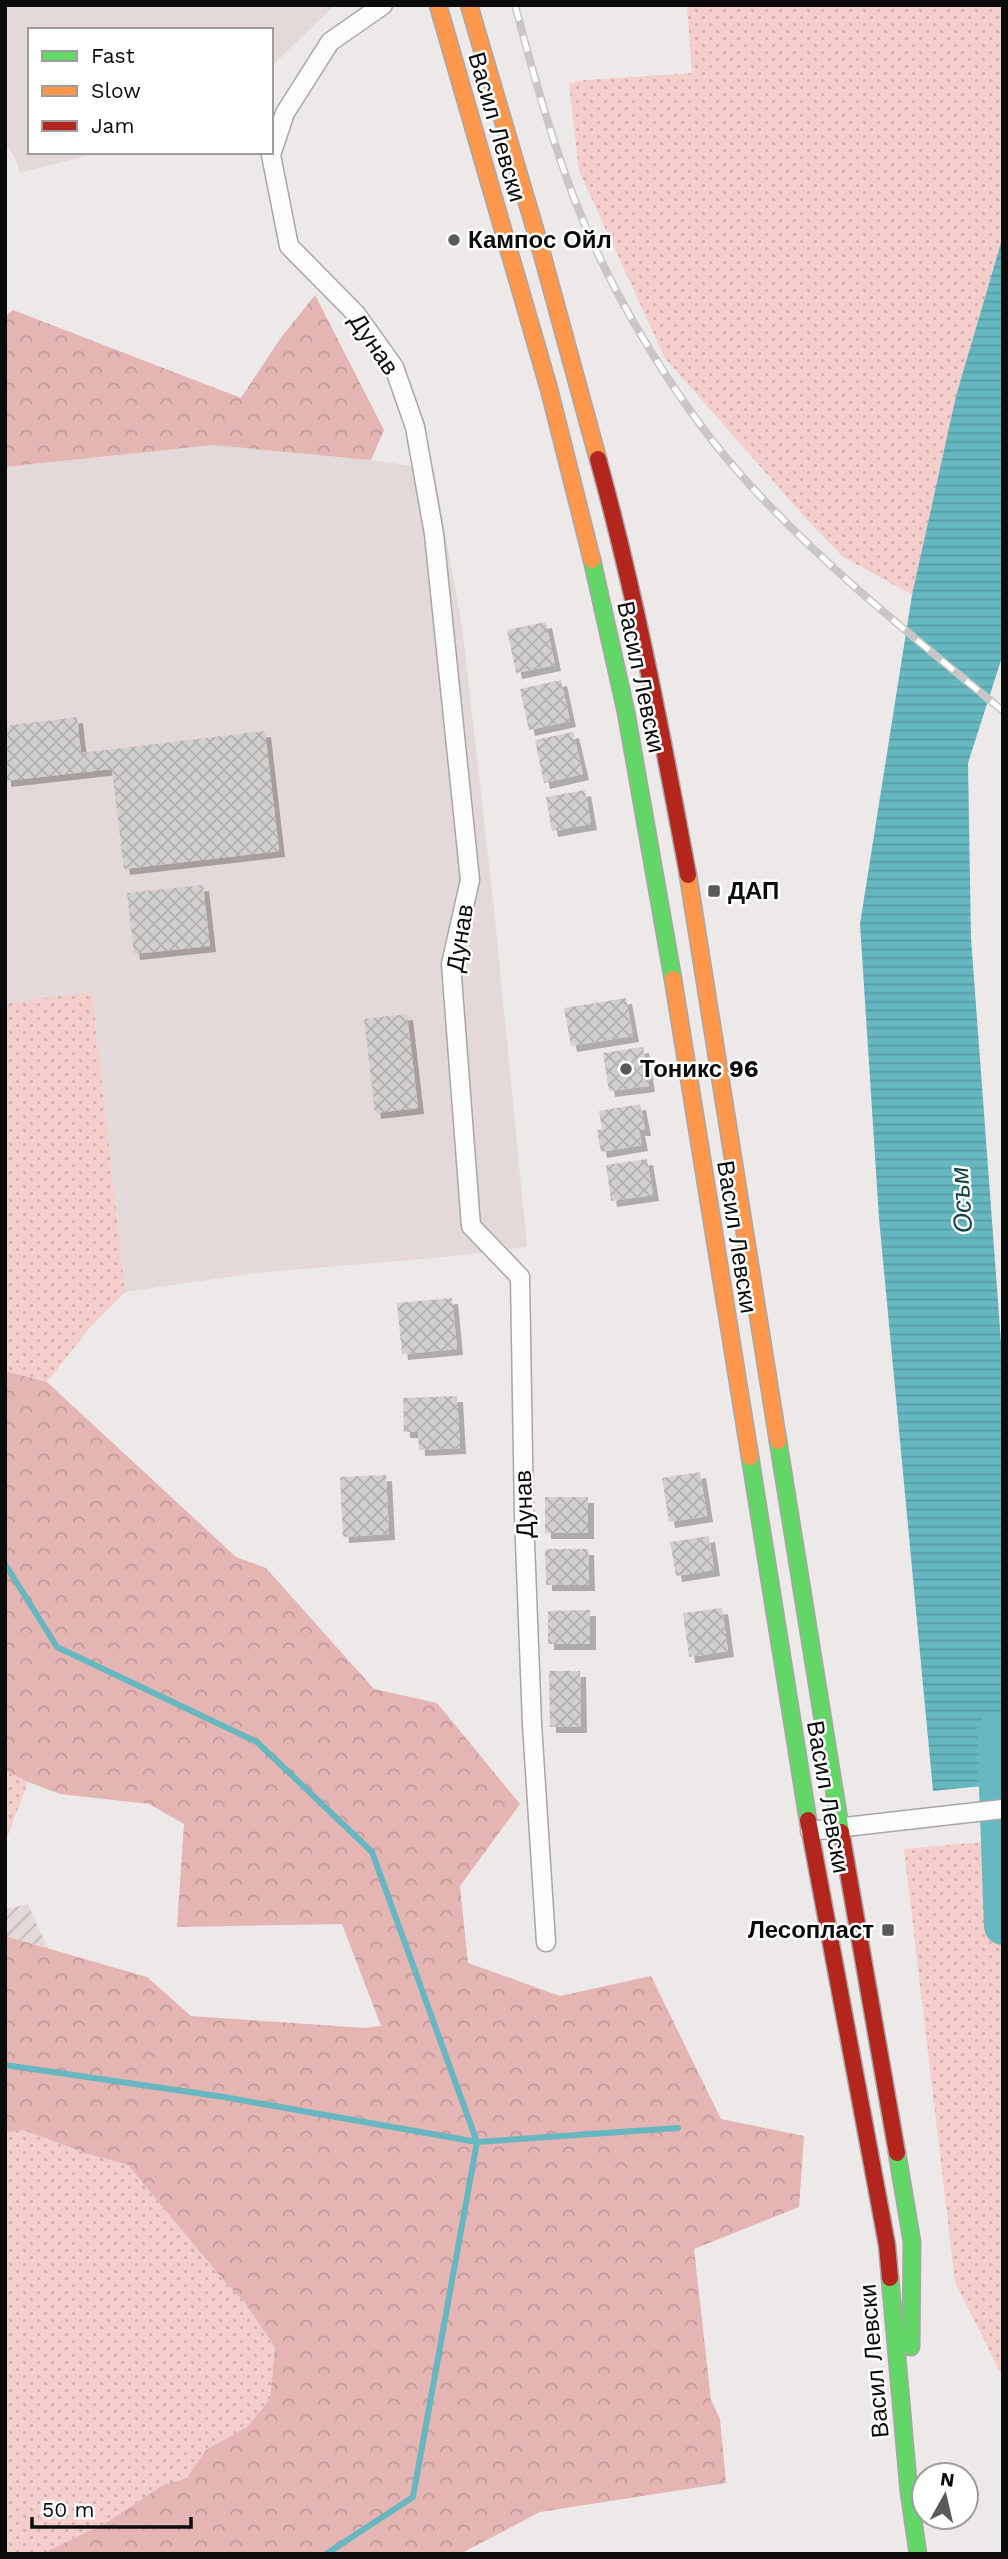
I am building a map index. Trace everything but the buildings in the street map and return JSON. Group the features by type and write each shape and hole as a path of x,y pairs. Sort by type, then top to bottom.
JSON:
{"main road":[{"name":"Васил Левски","path":"439,5 552,402 585,527 626,712 666,939 810,1831 887,2245 909,2493 918,2554"},
{"name":"Васил Левски","path":"469,5 543,256 615,524 657,709 696,922 840,1828 912,2242 909,2493"}],"street":[{"name":"Дунав","path":"273,149 285,113 330,42 383,5"},
{"name":"Дунав","path":"271,154 289,246 356,314 394,367 415,427 434,534 470,880 451,964 471,1226 520,1277 524,1516 532,1724 546,1942"},
{"path":"810,1831 1003,1809"}],"shaded area":[{"path":"5,5 335,5 273,65 273,28 28,28 28,154 93,154 20,173 15,158 5,143"},
{"path":"687,5 1003,5 1003,236 956,396 912,595 842,556 665,358 579,171 569,83 692,73"},
{"path":"213,445 371,460 434,469 463,633 495,918 527,1247 445,1257 255,1273 125,1292 92,993 5,1003 5,467"},
{"path":"92,992 125,1292 91,1326 47,1382 5,1371 5,1003"},
{"path":"5,1770 28,1782 5,1843"},
{"path":"1003,1840 1003,2378 955,2282 904,1849"},
{"path":"28,1904 48,1948 5,1936 5,1909"},
{"path":"23,2130 88,2154 128,2165 245,2303 275,2347 270,2399 247,2427 206,2450 188,2478 163,2485 109,2521 42,2554 5,2554 5,2133"}],"green space":[{"path":"315,295 384,430 371,460 213,445 5,467 5,316 13,310 241,398 280,339"},
{"path":"5,1371 47,1382 236,1557 266,1568 374,1689 437,1703 520,1804 460,1886 468,1963 560,1996 651,1976 721,2119 804,2136 799,2207 694,2249 711,2400 720,2419 726,2483 540,2512 460,2554 42,2554 109,2521 163,2485 187,2478 206,2450 247,2427 270,2399 275,2347 245,2303 128,2165 88,2154 23,2130 5,2133 5,1936 147,1977 191,2016 365,2028 381,2026 342,1924 177,1927 184,1824 149,1804 60,1794 5,1770"}],"water":[{"path":"1003,236 1003,654 968,763 971,938 1003,1369 1003,1784 933,1791 879,1218 860,924 912,595 956,396"}],"waterway":[{"path":"5,1564 57,1647 257,1742 372,1852 477,2142 224,2097 5,2065"},
{"name":"Осъм","path":"996,1732 1003,1926"},
{"path":"326,2554 413,2497 477,2142 678,2128"}],"railway":[{"path":"515,5 549,126 589,235 627,311 673,386 724,455 779,516 873,602 1003,711"}],"traffic: fast":[{"path":"592,560 626,712 673,979"},
{"path":"778,1441 841,1832"},
{"path":"750,1457 808,1820"},
{"path":"897,2153 912,2242 911,2347"},
{"path":"890,2278 909,2492 918,2554"}],"traffic: slow":[{"path":"438,5 549,389 592,560"},
{"path":"469,5 539,243 598,459"},
{"path":"688,875 778,1441"},
{"path":"673,979 750,1457"}],"traffic: jam":[{"path":"598,459 636,614 688,875"},
{"path":"808,1820 887,2245 890,2278"},
{"path":"841,1832 897,2153"}],"place":[{"name":"Кампос Ойл","path":"454,240"},
{"name":"ДАП","path":"714,891"},
{"name":"Тоникс 96","path":"626,1069"},
{"name":"Лесопласт","path":"888,1930"}]}
